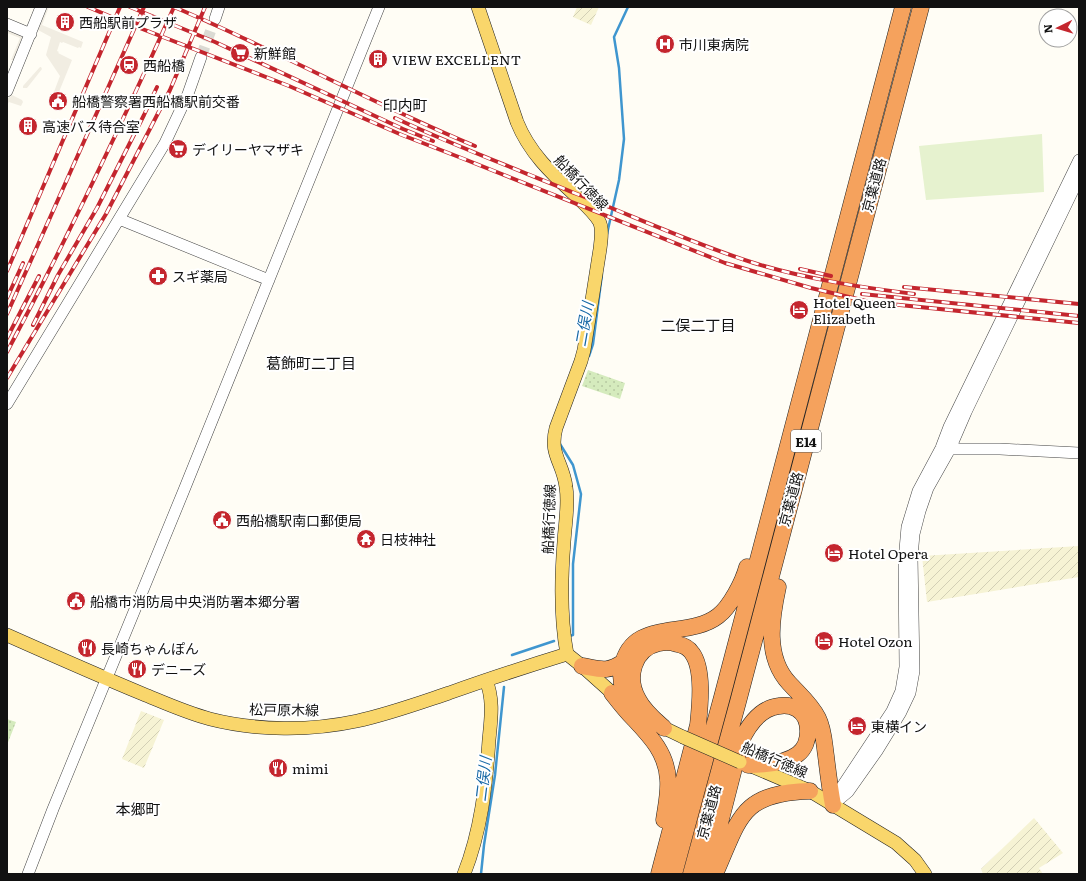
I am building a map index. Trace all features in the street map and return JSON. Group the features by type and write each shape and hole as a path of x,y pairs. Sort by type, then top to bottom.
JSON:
{"highway":[{"name":"京葉道路","path":"674,874 722,697 903,7"},
{"name":"京葉道路","path":"690,874 738,702 793,487 921,7"},
{"path":"642,716 629,699 622,686 620,673 626,654 638,640 645,636 655,632 690,628 708,622 718,616 727,607 746,573 758,525 778,480"},
{"path":"793,487 787,543 774,603 772,634 773,651 781,673 804,698 819,719 824,738 833,804"},
{"path":"659,874 698,725 700,706 699,670 696,661 693,654 688,649 673,642 665,642 647,647 640,654 634,664 632,674 633,686 638,699 645,710 664,728"},
{"path":"582,666 609,669 614,668 623,662"},
{"path":"612,693 652,738 660,749 666,764 668,794 652,874"},
{"path":"707,874 741,741 745,731 758,715 773,706 782,705 797,708 806,720 808,737 805,746 799,753 783,761 762,765 744,763"},
{"path":"715,874 737,824 744,813 755,803 764,798 789,792 810,791"}],"main road":[{"name":"船橋行徳線","path":"478,7 517,122 523,135 543,164 586,206 600,222 602,235 584,350 553,438 554,452 563,472 567,491 561,600 567,654 627,706 642,716 683,737 810,791 896,843 915,860 925,874"},
{"name":"松戸原木線","path":"7,635 107,679 178,708 210,719 246,726 273,727 332,725 401,710 486,680 567,654"},
{"path":"464,874 479,828 485,793 492,700 486,680"}],"street":[{"path":"8,90 41,7"},
{"path":"215,19 219,7"},
{"path":"28,874 53,809 379,7"},
{"path":"7,24 30,34"},
{"path":"7,404 171,132 188,94 201,57"},
{"path":"946,449 949,428 1079,160"},
{"path":"833,804 848,792 877,751 901,712 910,693 914,671 912,557 914,534 924,499 946,449 966,412 1079,178"},
{"path":"119,219 269,280"},
{"path":"946,449 1000,449 1079,453"}],"shaded area":[{"path":"46,7 49,7 42,25 83,42 81,48 78,48 60,42 57,51 59,52 58,53 72,60 54,104 52,97 60,76 46,55 51,37 38,30"},
{"path":"577,7 599,7 591,25 573,17"},
{"path":"7,29 23,37 15,59 13,60 11,60 20,38 7,33"},
{"path":"40,67 42,69 27,88 23,88 23,86"},
{"path":"12,95 22,100 23,102 21,106 9,102 7,105 7,99"},
{"path":"1079,546 1079,577 927,602 922,556"},
{"path":"141,711 164,720 144,768 122,759"},
{"path":"1034,818 1063,853 1039,868 1043,874 983,874 981,869"}],"green space":[{"path":"1042,134 1044,192 926,200 919,146"},
{"path":"588,370 625,383 620,399 582,386"},
{"path":"7,719 16,722 7,745"}],"waterway":[{"name":"二俣川","path":"607,234 619,180 624,139 619,68 614,37 628,7"},
{"name":"二俣川","path":"589,356 593,344 602,274"},
{"name":"二俣川","path":"560,444 573,465 581,494 573,564 573,635 569,636"},
{"name":"二俣川","path":"512,655 554,641"},
{"name":"二俣川","path":"481,874 495,775 504,687"}],"tunnel":[{"path":"201,57 215,19"}],"railway":[{"path":"88,7 289,86 402,135 725,263 811,288 870,302 1079,323"},
{"path":"7,271 120,7"},
{"path":"130,7 215,42 403,129 433,141"},
{"path":"7,314 144,7"},
{"path":"174,7 250,41 399,113 475,146"},
{"path":"7,352 94,181 174,7"},
{"path":"7,378 106,214 170,90 205,7"},
{"path":"33,325 58,275 97,208 157,87"},
{"path":"395,118 486,157 732,256 793,274 914,294"},
{"path":"7,298 23,263"},
{"path":"800,269 831,276"},
{"path":"7,338 39,276"},
{"path":"904,287 1079,304"},
{"path":"862,294 1079,316"}],"place":[{"name":"西船駅前プラザ","path":"65,22"},
{"name":"市川東病院","path":"665,44"},
{"name":"新鮮館","path":"240,53"},
{"name":"VIEW EXCELLENT","path":"378,59"},
{"name":"西船橋","path":"129,65"},
{"name":"船橋警察署西船橋駅前交番","path":"58,101"},
{"name":"高速バス待合室","path":"28,126"},
{"name":"デイリーヤマザキ","path":"178,149"},
{"name":"スギ薬局","path":"158,276"},
{"name":"Hotel Queen Elizabeth","path":"799,310"},
{"name":"西船橋駅南口郵便局","path":"222,520"},
{"name":"日枝神社","path":"366,539"},
{"name":"Hotel Opera","path":"834,553"},
{"name":"船橋市消防局中央消防署本郷分署","path":"76,601"},
{"name":"Hotel Ozon","path":"824,641"},
{"name":"長崎ちゃんぽん","path":"87,648"},
{"name":"デニーズ","path":"137,669"},
{"name":"東横イン","path":"857,726"},
{"name":"mimi","path":"278,768"}],"district":[{"name":"印内町","path":"405,104"},
{"name":"二俣二丁目","path":"698,324"},
{"name":"葛飾町二丁目","path":"311,362"},
{"name":"本郷町","path":"138,808"}]}
